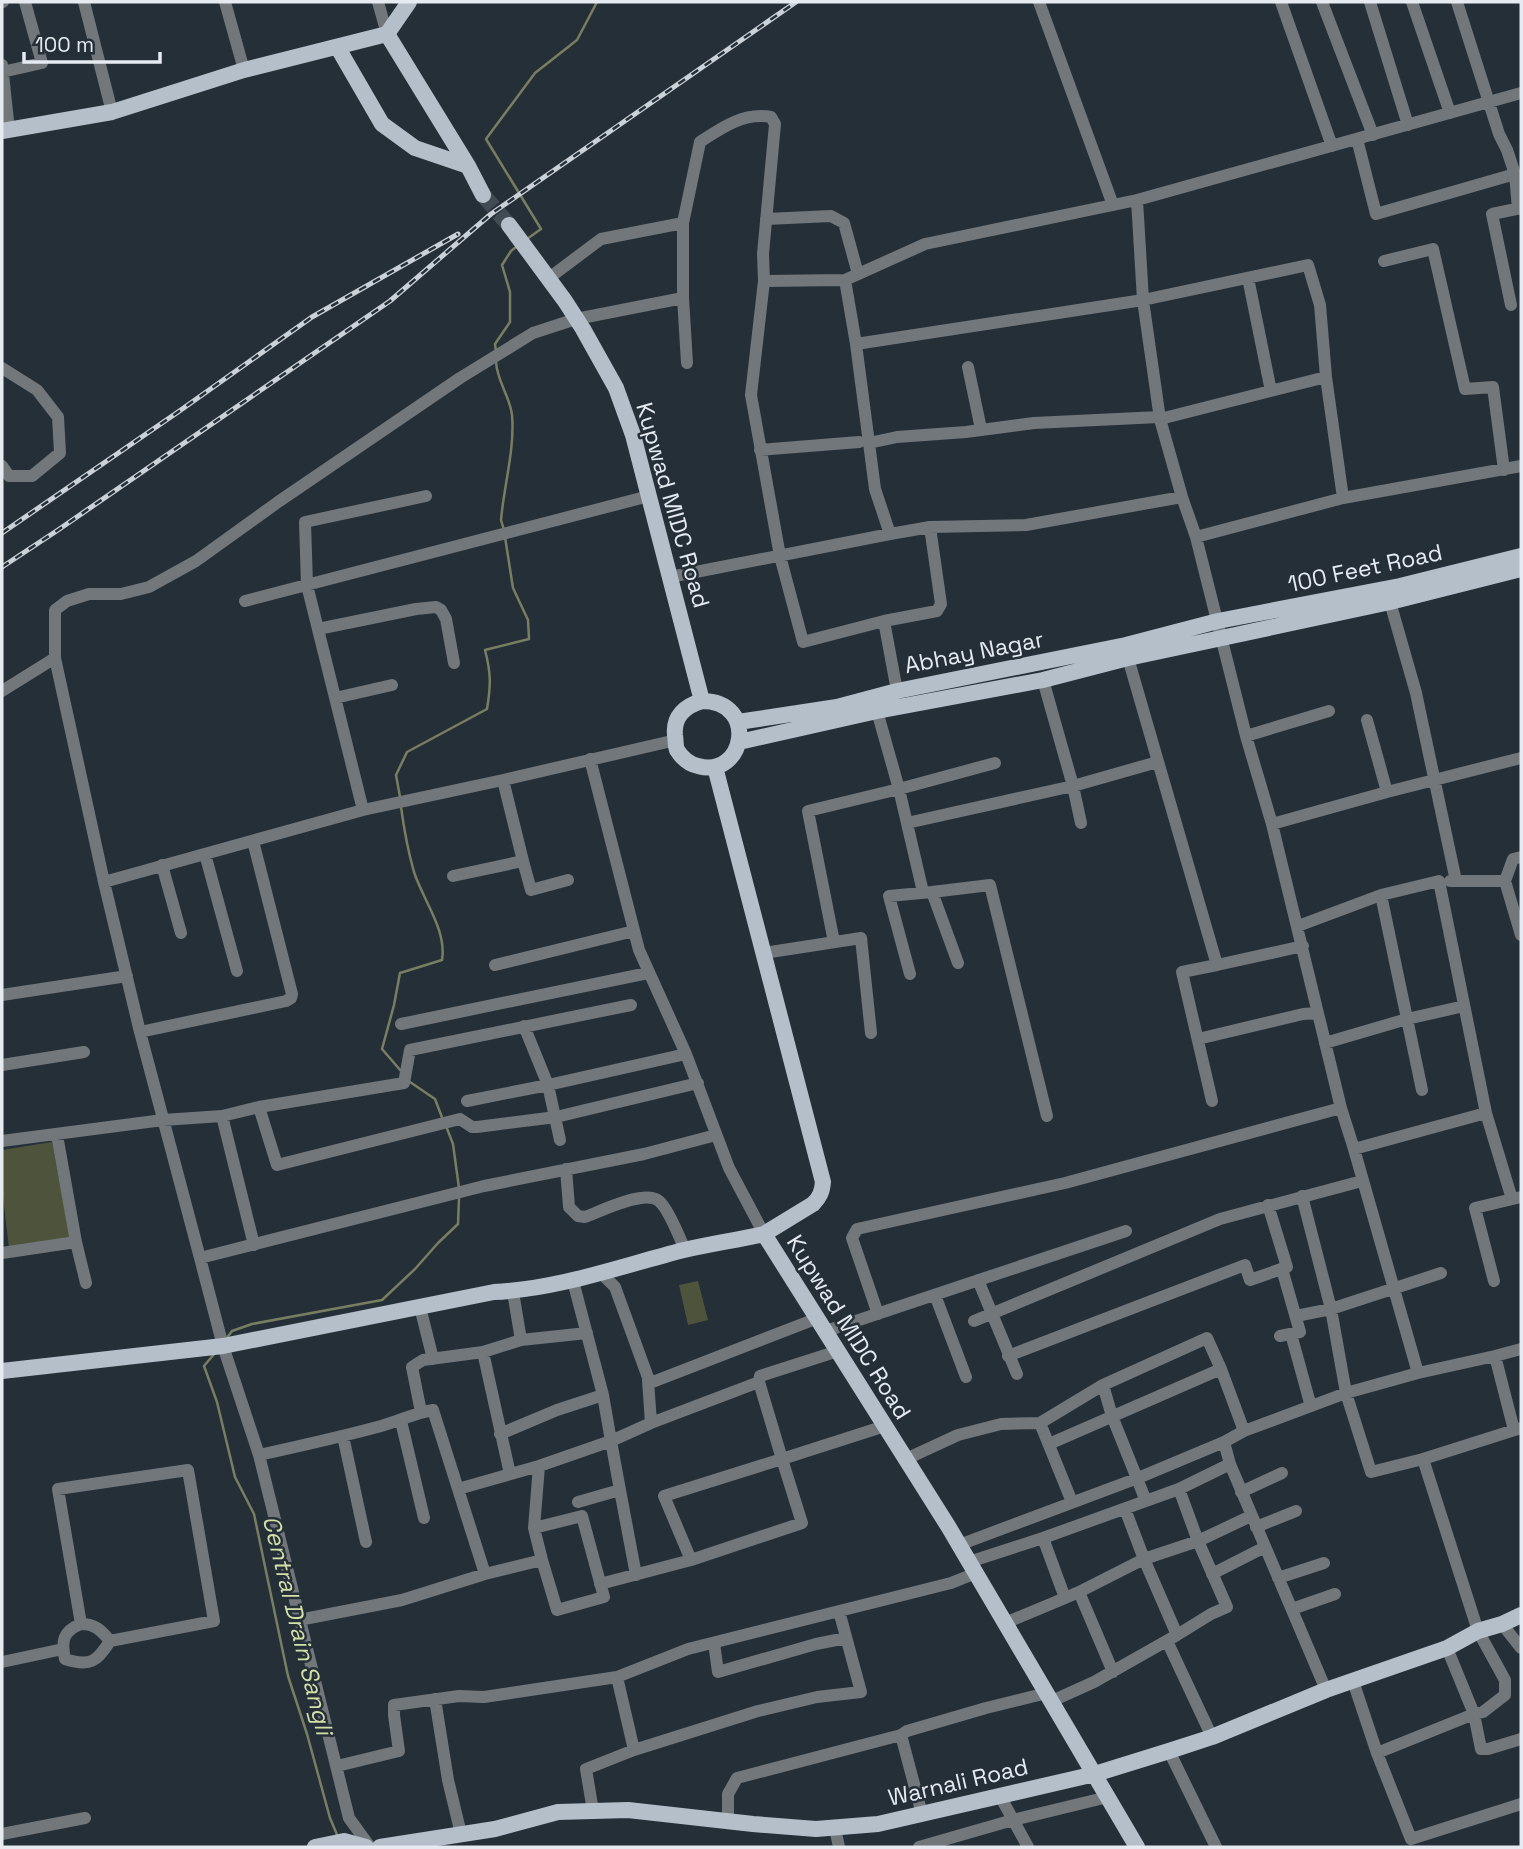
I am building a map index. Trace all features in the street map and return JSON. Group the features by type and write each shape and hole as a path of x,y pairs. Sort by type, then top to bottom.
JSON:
{"main road":[{"path":"6,131 113,111 243,70 387,34 409,2"},
{"path":"387,34 483,195"},
{"path":"338,48 382,124 415,148 468,166"},
{"name":"Kupwad MIDC Road","path":"509,225 583,329 615,388 633,435 702,701"},
{"name":"100 Feet Road","path":"1218,621 1400,586 1521,556"},
{"path":"738,742 877,711 1043,680 1128,658 1390,602 1521,569"},
{"name":"Abhay Nagar","path":"738,722 837,707 897,691 1126,645 1218,621"},
{"path":"702,701 721,704 729,709 738,722 740,737 732,756 715,767 695,766 680,755 675,746 674,726 678,717 684,709 702,701"},
{"name":"Kupwad MIDC Road","path":"715,767 820,1168 822,1190 819,1198 813,1205 764,1234 973,1568 1137,1847"},
{"path":"2,1371 223,1346 494,1293 573,1281 685,1250 764,1234"},
{"name":"Warnali Road","path":"380,1847 495,1829 558,1812 628,1810 816,1829 878,1824 1095,1774 1169,1751 1212,1737 1326,1690 1447,1648 1478,1631 1521,1615"},
{"path":"315,1847 344,1841 368,1847"}],"street":[{"path":"6,131 2,69 42,63 25,2"},
{"path":"84,2 113,111"},
{"path":"225,2 243,70"},
{"path":"378,2 387,34"},
{"path":"1039,2 1113,205"},
{"path":"1281,2 1332,146"},
{"path":"1322,2 1373,135"},
{"path":"1370,2 1408,125"},
{"path":"1412,2 1450,113"},
{"path":"1462,3 1488,103 1515,174 1520,209 1492,214 1511,305"},
{"path":"764,281 845,280 925,244 1137,200 1521,93"},
{"path":"687,363 682,223 700,142 731,122 771,117 775,124 763,254 764,281 751,395 780,556 803,642 941,608 930,527"},
{"path":"1356,139 1376,214 1515,174"},
{"path":"1137,200 1143,300 1159,418 1196,537 1246,736 1272,824 1341,1108 1418,1373"},
{"path":"766,219 831,216 845,223 858,274"},
{"path":"549,278 601,239 682,223"},
{"path":"1384,261 1433,249 1465,389 1493,387 1504,470"},
{"path":"856,344 1143,300 1308,265 1320,305 1326,377 1343,498"},
{"path":"1248,278 1270,391"},
{"path":"845,280 856,344 864,442 890,534"},
{"path":"368,1847 349,1818 259,1455 223,1346 140,1032 55,658 55,610 67,601 89,594 121,594 149,587 197,561 278,502 460,378 533,333 576,319 683,298"},
{"path":"968,367 981,429"},
{"path":"2,368 37,390 58,417 60,453 32,476 9,476 2,466"},
{"path":"761,450 1076,420 1159,418 1326,377"},
{"path":"1196,537 1343,498 1521,466"},
{"path":"363,810 307,585 305,522 426,496"},
{"path":"245,601 649,496"},
{"path":"670,578 930,527 1026,525 1182,497"},
{"path":"1390,602 1416,694 1456,881"},
{"path":"318,629 436,607 446,619 454,663"},
{"path":"884,621 897,691"},
{"path":"2,691 55,658"},
{"path":"1128,658 1217,965"},
{"path":"1043,680 1081,823"},
{"path":"335,698 392,685"},
{"path":"877,711 928,892 958,963"},
{"path":"1246,736 1329,711"},
{"path":"1367,720 1387,792"},
{"path":"104,881 363,810 676,740"},
{"path":"1272,824 1521,758"},
{"path":"590,759 639,950 698,1083 729,1168 764,1234"},
{"path":"834,942 808,811 995,763"},
{"path":"907,822 1073,786 1154,763"},
{"path":"503,780 531,890 568,880"},
{"path":"140,1032 292,998 253,841"},
{"path":"205,853 237,971"},
{"path":"1521,858 1513,859 1505,881 1521,935"},
{"path":"453,876 523,861"},
{"path":"162,865 181,933"},
{"path":"1298,926 1381,895 1439,881 1505,881"},
{"path":"1439,881 1486,1112 1517,1198 1475,1208 1494,1281"},
{"path":"910,974 889,896 990,885 1047,1116"},
{"path":"1381,895 1422,1090"},
{"path":"495,965 634,931"},
{"path":"764,953 861,938 871,1033"},
{"path":"1212,1101 1182,972 1303,946"},
{"path":"401,1024 648,973"},
{"path":"2,995 127,976"},
{"path":"2,1141 163,1120 222,1116 259,1107 404,1083 410,1050 631,1005"},
{"path":"1325,1043 1464,1006"},
{"path":"1198,1039 1317,1013"},
{"path":"524,1026 548,1085 560,1140"},
{"path":"2,1065 84,1052"},
{"path":"467,1101 686,1054"},
{"path":"259,1107 277,1165 460,1119 472,1128 477,1128 556,1116 698,1083"},
{"path":"878,1314 852,1238 858,1229 1065,1183 1341,1108"},
{"path":"1354,1149 1486,1112"},
{"path":"222,1116 254,1245"},
{"path":"57,1135 86,1283"},
{"path":"200,1258 484,1186 644,1154 716,1135"},
{"path":"566,1169 569,1207 578,1216 585,1217 632,1199 651,1197 659,1200 685,1250"},
{"path":"974,1321 1220,1219 1362,1181"},
{"path":"1302,1196 1331,1309 1346,1393 1371,1472 1423,1459 1518,1429 1495,1356"},
{"path":"1008,1356 1245,1265 1250,1280 1287,1267 1268,1205"},
{"path":"649,1380 650,1383 822,1325 878,1314 1126,1231"},
{"path":"2,1253 76,1242"},
{"path":"1282,1269 1300,1332 1286,1335 1310,1403"},
{"path":"601,1273 615,1287 649,1380 651,1423"},
{"path":"1296,1316 1331,1309 1441,1273"},
{"path":"978,1280 1017,1374"},
{"path":"573,1281 603,1395 636,1575"},
{"path":"513,1292 521,1340"},
{"path":"935,1295 966,1377"},
{"path":"420,1307 433,1359"},
{"path":"421,1412 412,1367 423,1360 482,1352 521,1340 587,1333"},
{"path":"906,1459 958,1435 1001,1424 1040,1423 1103,1385 1207,1338 1244,1431"},
{"path":"959,1545 1138,1478 1244,1431 1346,1393 1521,1349"},
{"path":"600,1584 691,1560 802,1523 759,1382 760,1376 838,1351"},
{"path":"482,1352 510,1474"},
{"path":"1049,1444 1221,1368"},
{"path":"458,1489 539,1466 611,1441 759,1382"},
{"path":"1103,1385 1112,1416 1146,1501"},
{"path":"500,1434 557,1410 603,1395"},
{"path":"259,1455 343,1436 433,1410 485,1574"},
{"path":"401,1420 424,1518"},
{"path":"1040,1423 1072,1502"},
{"path":"691,1560 664,1496 885,1426"},
{"path":"343,1436 366,1542"},
{"path":"1224,1442 1241,1492 1326,1690"},
{"path":"1377,1753 1483,1712 1505,1695 1505,1680 1478,1631 1423,1459"},
{"path":"337,1766 399,1751 394,1705 459,1696 484,1697 617,1677 688,1649 951,1583 973,1568 1043,1538 1178,1489 1230,1464"},
{"path":"534,1528 582,1516 604,1597 557,1610 534,1528 539,1466"},
{"path":"81,1624 58,1489 188,1470 214,1621 110,1641 100,1657 82,1664 65,1659 64,1638 71,1628 89,1624 100,1629 110,1641"},
{"path":"1241,1492 1282,1473"},
{"path":"729,1821 728,1794 737,1778 901,1735 986,1708 1049,1697 1094,1682 1210,1614 1227,1607 1178,1489"},
{"path":"578,1502 620,1490"},
{"path":"1125,1509 1212,1737"},
{"path":"1005,1623 1079,1592 1144,1559 1254,1521 1296,1511"},
{"path":"1043,1538 1065,1598"},
{"path":"1212,1574 1265,1547"},
{"path":"299,1620 395,1602 485,1574 542,1560"},
{"path":"1278,1578 1324,1563"},
{"path":"1079,1592 1113,1671"},
{"path":"1292,1609 1335,1594"},
{"path":"593,1811 586,1769 634,1750 758,1711 817,1697 861,1692 839,1611"},
{"path":"1502,1624 1521,1648"},
{"path":"714,1643 718,1672 846,1638"},
{"path":"2,1662 63,1648"},
{"path":"1447,1648 1474,1714 1481,1749 1521,1739"},
{"path":"617,1677 634,1750"},
{"path":"1353,1681 1377,1753 1413,1843 1521,1804"},
{"path":"435,1699 447,1780 461,1834"},
{"path":"901,1735 922,1814"},
{"path":"1169,1751 1216,1847"},
{"path":"1000,1797 1024,1843"},
{"path":"919,1847 1108,1797"},
{"path":"2,1834 85,1818"},
{"path":"835,1828 839,1847"}],"green space":[{"path":"52,1142 70,1238 9,1248 2,1188 2,1150"},
{"path":"698,1281 708,1320 688,1325 679,1285"}],"waterway":[{"path":"527,239 541,229 486,139 535,73 577,40 597,2"},
{"name":"Central Drain Sangli","path":"496,352 495,344 510,322 510,292 502,265 516,247"},
{"name":"Central Drain Sangli","path":"496,362 509,402 513,428 501,520 504,530"},
{"name":"Central Drain Sangli","path":"400,797 396,775 407,752 487,709 490,679 485,650 529,639 528,620 513,588 505,537"},
{"name":"Central Drain Sangli","path":"401,807 414,872 438,926 443,949 442,960 400,973 382,1049 401,1071"},
{"name":"Central Drain Sangli","path":"410,1082 435,1099 443,1120"},
{"name":"Central Drain Sangli","path":"446,1126 453,1144 459,1188"},
{"name":"Central Drain Sangli","path":"226,1339 232,1331 252,1324 382,1300 458,1224 459,1198"},
{"name":"Central Drain Sangli","path":"215,1353 204,1366 217,1402 235,1477 254,1514 288,1676 338,1837"}],"tunnel":[{"path":"483,195 509,225"}],"railway":[{"path":"2,567 390,301 491,214 796,2"},
{"path":"2,533 312,317 458,234"}]}
